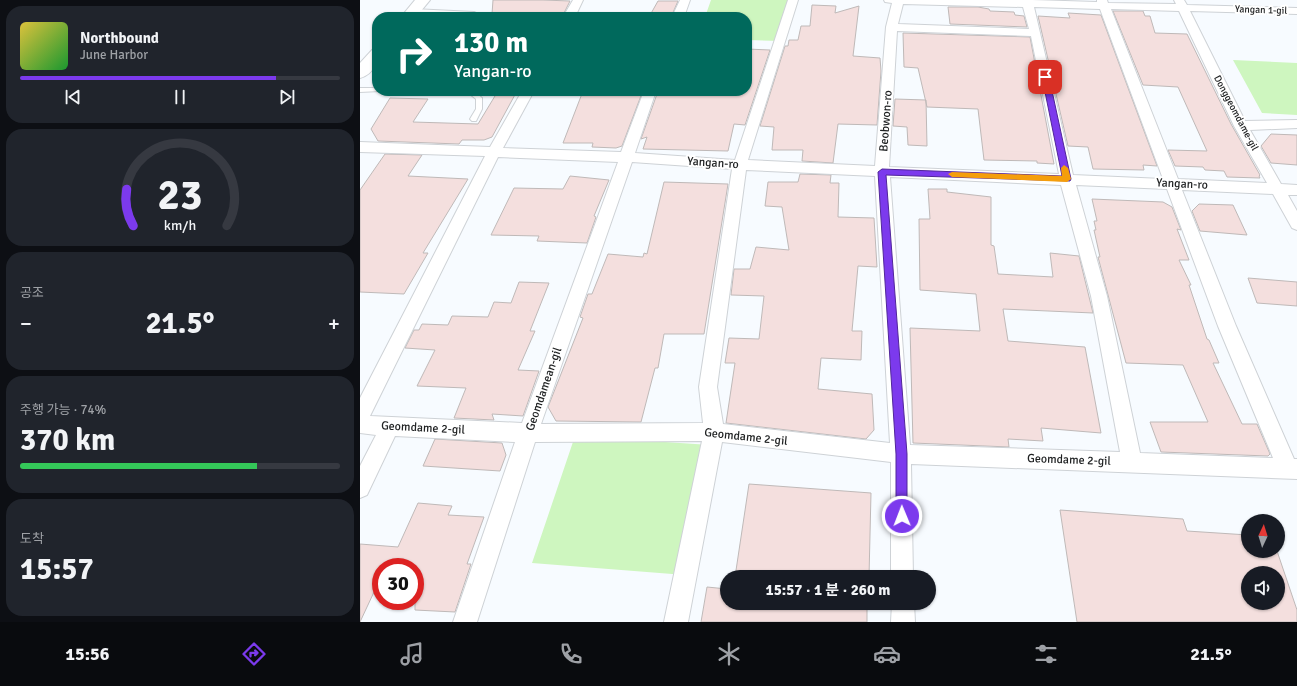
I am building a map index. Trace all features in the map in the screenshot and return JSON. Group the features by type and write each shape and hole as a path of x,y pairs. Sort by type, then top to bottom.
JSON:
{"street":[{"path":"413,12 423,0"},
{"path":"572,12 578,0"},
{"path":"680,12 685,0"},
{"path":"676,622 714,432 708,387 740,165 794,0"},
{"name":"Yangan 1-gil","path":"889,0 1181,4 1264,11 1297,11"},
{"name":"Beobwon-ro","path":"898,0 892,27 882,172 901,454 902,570"},
{"path":"1256,0 1264,11"},
{"path":"1027,2 1036,34 1067,179 1099,296 1132,462"},
{"path":"1103,2 1227,326 1292,469"},
{"name":"Donggeomdame-gil","path":"1181,4 1241,126 1297,224"},
{"path":"892,27 1036,34"},
{"path":"360,73 372,59"},
{"path":"360,417 494,152 525,96"},
{"name":"Geomdamean-gil","path":"465,622 528,433 648,96"},
{"path":"1241,126 1297,124"},
{"name":"Yangan-ro","path":"360,147 626,157 740,165 882,172 1172,183 1297,190"},
{"name":"Geomdame 2-gil","path":"360,424 390,428 528,433 714,432 901,454 1292,469"},
{"path":"360,488 390,428"},
{"path":"903,610 903,622"}],"lane":[{"path":"360,90 372,90"},
{"path":"474,119 479,109 479,98 477,96"}],"green space":[{"path":"711,0 788,0 780,41 752,40 752,12 707,12"},
{"path":"1233,60 1297,63 1297,115 1262,113"},
{"path":"575,436 710,445 685,575 532,563"}],"building":[{"path":"493,0 570,1 564,12 492,12"},
{"path":"658,1 678,1 673,12 652,12"},
{"path":"812,5 836,6 835,13 859,6 853,56 880,58 881,71 877,125 838,124 833,163 802,161 803,150 772,150 774,127 760,126 785,46 788,46 789,40 798,40 801,26 810,26"},
{"path":"948,7 978,7 989,9 990,11 1014,12 1015,15 1024,16 1027,27 950,24"},
{"path":"1113,11 1143,11 1145,16 1150,16 1155,33 1187,34 1231,124 1260,175 1260,178 1227,177 1224,171 1205,170 1203,167 1175,166 1168,150 1207,151 1178,87 1143,85"},
{"path":"1068,13 1101,15 1157,166 1143,165 1144,170 1093,169 1088,147 1068,146 1038,16 1070,18"},
{"path":"903,33 1030,37 1054,164 1037,163 1037,161 984,160 978,109 927,107 918,68 904,67"},
{"path":"752,49 770,50 745,125 734,124 728,151 643,149 647,137 641,139 656,96 752,96"},
{"path":"495,96 514,96 492,137 484,140 462,140 459,144 378,141 371,129 390,98 428,99 413,122 478,124"},
{"path":"581,96 641,96 622,146 616,148 592,147 593,143 563,143"},
{"path":"895,99 926,100 927,146 908,145 907,127 893,126"},
{"path":"1271,134 1297,135 1297,165 1271,163 1261,146"},
{"path":"385,154 422,155 408,176 468,179 423,253 428,253 404,294 360,292 360,190"},
{"path":"800,174 831,175 830,183 839,183 838,217 874,218 877,267 858,266 852,331 862,331 861,360 821,358 818,389 872,394 874,430 866,439 726,423 735,363 725,363 729,338 759,339 764,296 731,295 734,269 750,269 756,247 789,250 782,207 765,206 768,182 798,182"},
{"path":"570,176 609,180 594,216 596,217 587,243 537,241 539,236 491,235 514,188 563,189"},
{"path":"664,182 728,184 704,334 664,334 658,368 655,368 641,422 556,421 548,407 583,318 580,317 588,294 592,294 608,254 643,257 644,253 647,254"},
{"path":"928,189 947,189 947,192 991,197 991,245 994,246 998,274 1053,277 1050,253 1079,256 1093,313 1003,309 1008,341 1085,347 1101,433 1041,428 1043,441 1008,439 1009,447 913,443 910,328 980,331 976,294 920,290 919,219 930,219"},
{"path":"1092,199 1163,202 1172,207 1181,230 1177,229 1189,260 1179,260 1191,285 1189,285 1207,339 1209,340 1219,363 1213,363 1242,424 1257,424 1270,454 1268,456 1161,452 1150,422 1208,422 1183,365 1126,363 1098,257 1100,257 1094,230 1096,230 1094,221 1097,221"},
{"path":"1199,204 1233,205 1247,235 1200,231 1192,211"},
{"path":"1248,278 1297,282 1297,306 1257,303"},
{"path":"519,282 549,283 530,331 535,331 518,370 539,371 523,416 492,414 494,420 454,418 466,388 417,386 435,350 405,348 414,330 419,330 422,324 448,325 452,316 488,317 494,302 511,303"},
{"path":"435,439 502,443 506,455 500,471 423,466"},
{"path":"749,484 871,493 869,570 736,570"},
{"path":"418,503 452,506 448,515 484,517 467,564 471,564 455,612 415,610 424,610 424,558 372,558 372,596 360,622 360,544 398,547"},
{"path":"1060,510 1183,519 1187,531 1241,535 1241,558 1279,558 1282,566 1241,566 1241,610 1285,610 1285,575 1297,610 1297,622 1077,622"},
{"path":"707,587 720,588 720,610 867,610 867,622 701,622"}],"slow traffic":[{"path":"952,174 1067,179 1064,168"}],"route":[{"path":"902,516 901,454 882,172 1067,179 1045,77"}]}
